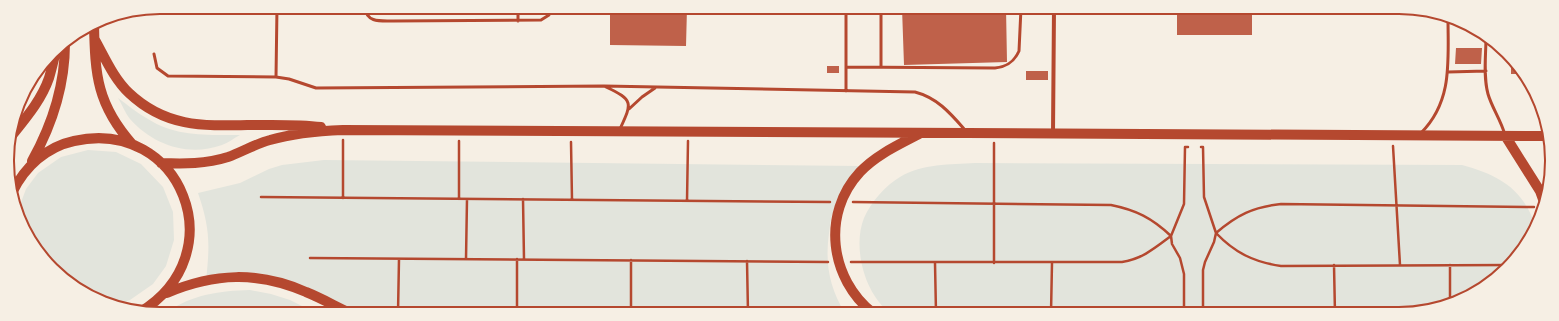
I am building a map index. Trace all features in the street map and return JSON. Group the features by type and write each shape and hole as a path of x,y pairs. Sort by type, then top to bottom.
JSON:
{"main road":[{"path":"94,30 96,71 104,101 116,124 133,144"},
{"path":"94,40 117,79 128,93 156,113 172,120 206,126 289,124 343,130"},
{"path":"28,168 44,137 54,111 63,70 65,50"},
{"path":"18,128 42,94 49,77 53,61"},
{"path":"161,163 200,163 215,161 255,145 285,136 343,130 1543,136"},
{"path":"865,307 853,293 844,278 838,262 835,232 837,217 849,187 859,173 872,161 920,133"},
{"path":"16,185 28,168 40,157 54,148 74,140 101,137 133,144 161,163 172,175 180,189 190,220 190,230 188,252 175,281 165,294 149,307"},
{"path":"1506,137 1541,194"},
{"path":"165,294 194,283 208,280 224,277 254,277 305,291 338,307"}],"street":[{"path":"1053,134 1054,14"}],"lane":[{"path":"276,77 277,14"},
{"path":"367,14 371,19 380,21 518,21 541,20 549,14"},
{"path":"518,14 518,21"},
{"path":"846,14 846,91"},
{"path":"881,14 881,67"},
{"path":"846,67 1000,68 1014,60 1019,51 1021,14"},
{"path":"1419,135 1432,120 1442,102 1447,83 1448,23"},
{"path":"1486,43 1488,95 1502,123 1506,137"},
{"path":"154,54 157,68 164,74 172,77 276,77 289,79 308,86 324,88 604,86 907,92 924,94 939,102 969,133"},
{"path":"1448,72 1486,71"},
{"path":"604,86 624,96 629,105 629,110"},
{"path":"620,131 629,110 642,97 657,87"}],"path":[{"path":"343,130 344,198"},
{"path":"459,199 460,130"},
{"path":"571,131 572,200"},
{"path":"687,201 688,132"},
{"path":"994,134 994,263"},
{"path":"1392,135 1400,265"},
{"path":"1184,307 1184,274 1181,262 1172,244 1171,236 1184,204 1185,147 1190,147"},
{"path":"1195,147 1202,147 1204,197 1216,233 1226,244 1256,261 1281,266 1501,265"},
{"path":"261,197 1111,205 1129,209 1146,216 1162,227 1171,236"},
{"path":"466,259 467,199"},
{"path":"523,199 524,260"},
{"path":"1203,307 1203,270 1216,233 1238,216 1248,211 1270,205 1281,204 1535,207"},
{"path":"310,258 994,263 1122,262 1131,261 1148,254 1171,236"},
{"path":"398,307 399,258"},
{"path":"517,259 517,307"},
{"path":"631,307 632,260"},
{"path":"747,261 748,307"},
{"path":"935,262 936,307"},
{"path":"1051,307 1052,263"},
{"path":"1334,265 1335,307"},
{"path":"1450,265 1450,298"}],"shaded area":[{"path":"118,98 144,117 170,129 192,134 240,135 224,144 197,150 172,146 149,136 139,128 128,117"},
{"path":"88,150 116,152 141,164 163,187 173,212 174,240 166,266 153,284 130,300 124,302 104,296 71,277 44,250 25,217 21,203 26,189 38,173 61,157"},
{"path":"324,160 860,166 836,203 829,233 828,265 835,294 842,307 340,307 272,279 206,281 208,236 205,216 198,193 240,183 269,169 282,165"},
{"path":"975,163 1462,165 1499,179 1525,203 1533,220 1515,250 1488,277 1455,296 1418,306 883,307 874,294 863,270 859,243 864,218 875,200 884,189 895,180 918,169"},
{"path":"250,290 271,294 290,300 304,307 176,307 196,298 228,291"}],"building":[{"path":"610,14 687,14 686,46 610,45"},
{"path":"902,14 1006,14 1007,62 904,65"},
{"path":"1177,14 1252,14 1252,35 1177,35"},
{"path":"1456,48 1482,48 1481,64 1455,64"},
{"path":"827,66 839,66 839,73 827,73"},
{"path":"1511,66 1517,74 1511,74"},
{"path":"1026,71 1048,71 1048,80 1026,80"}]}
